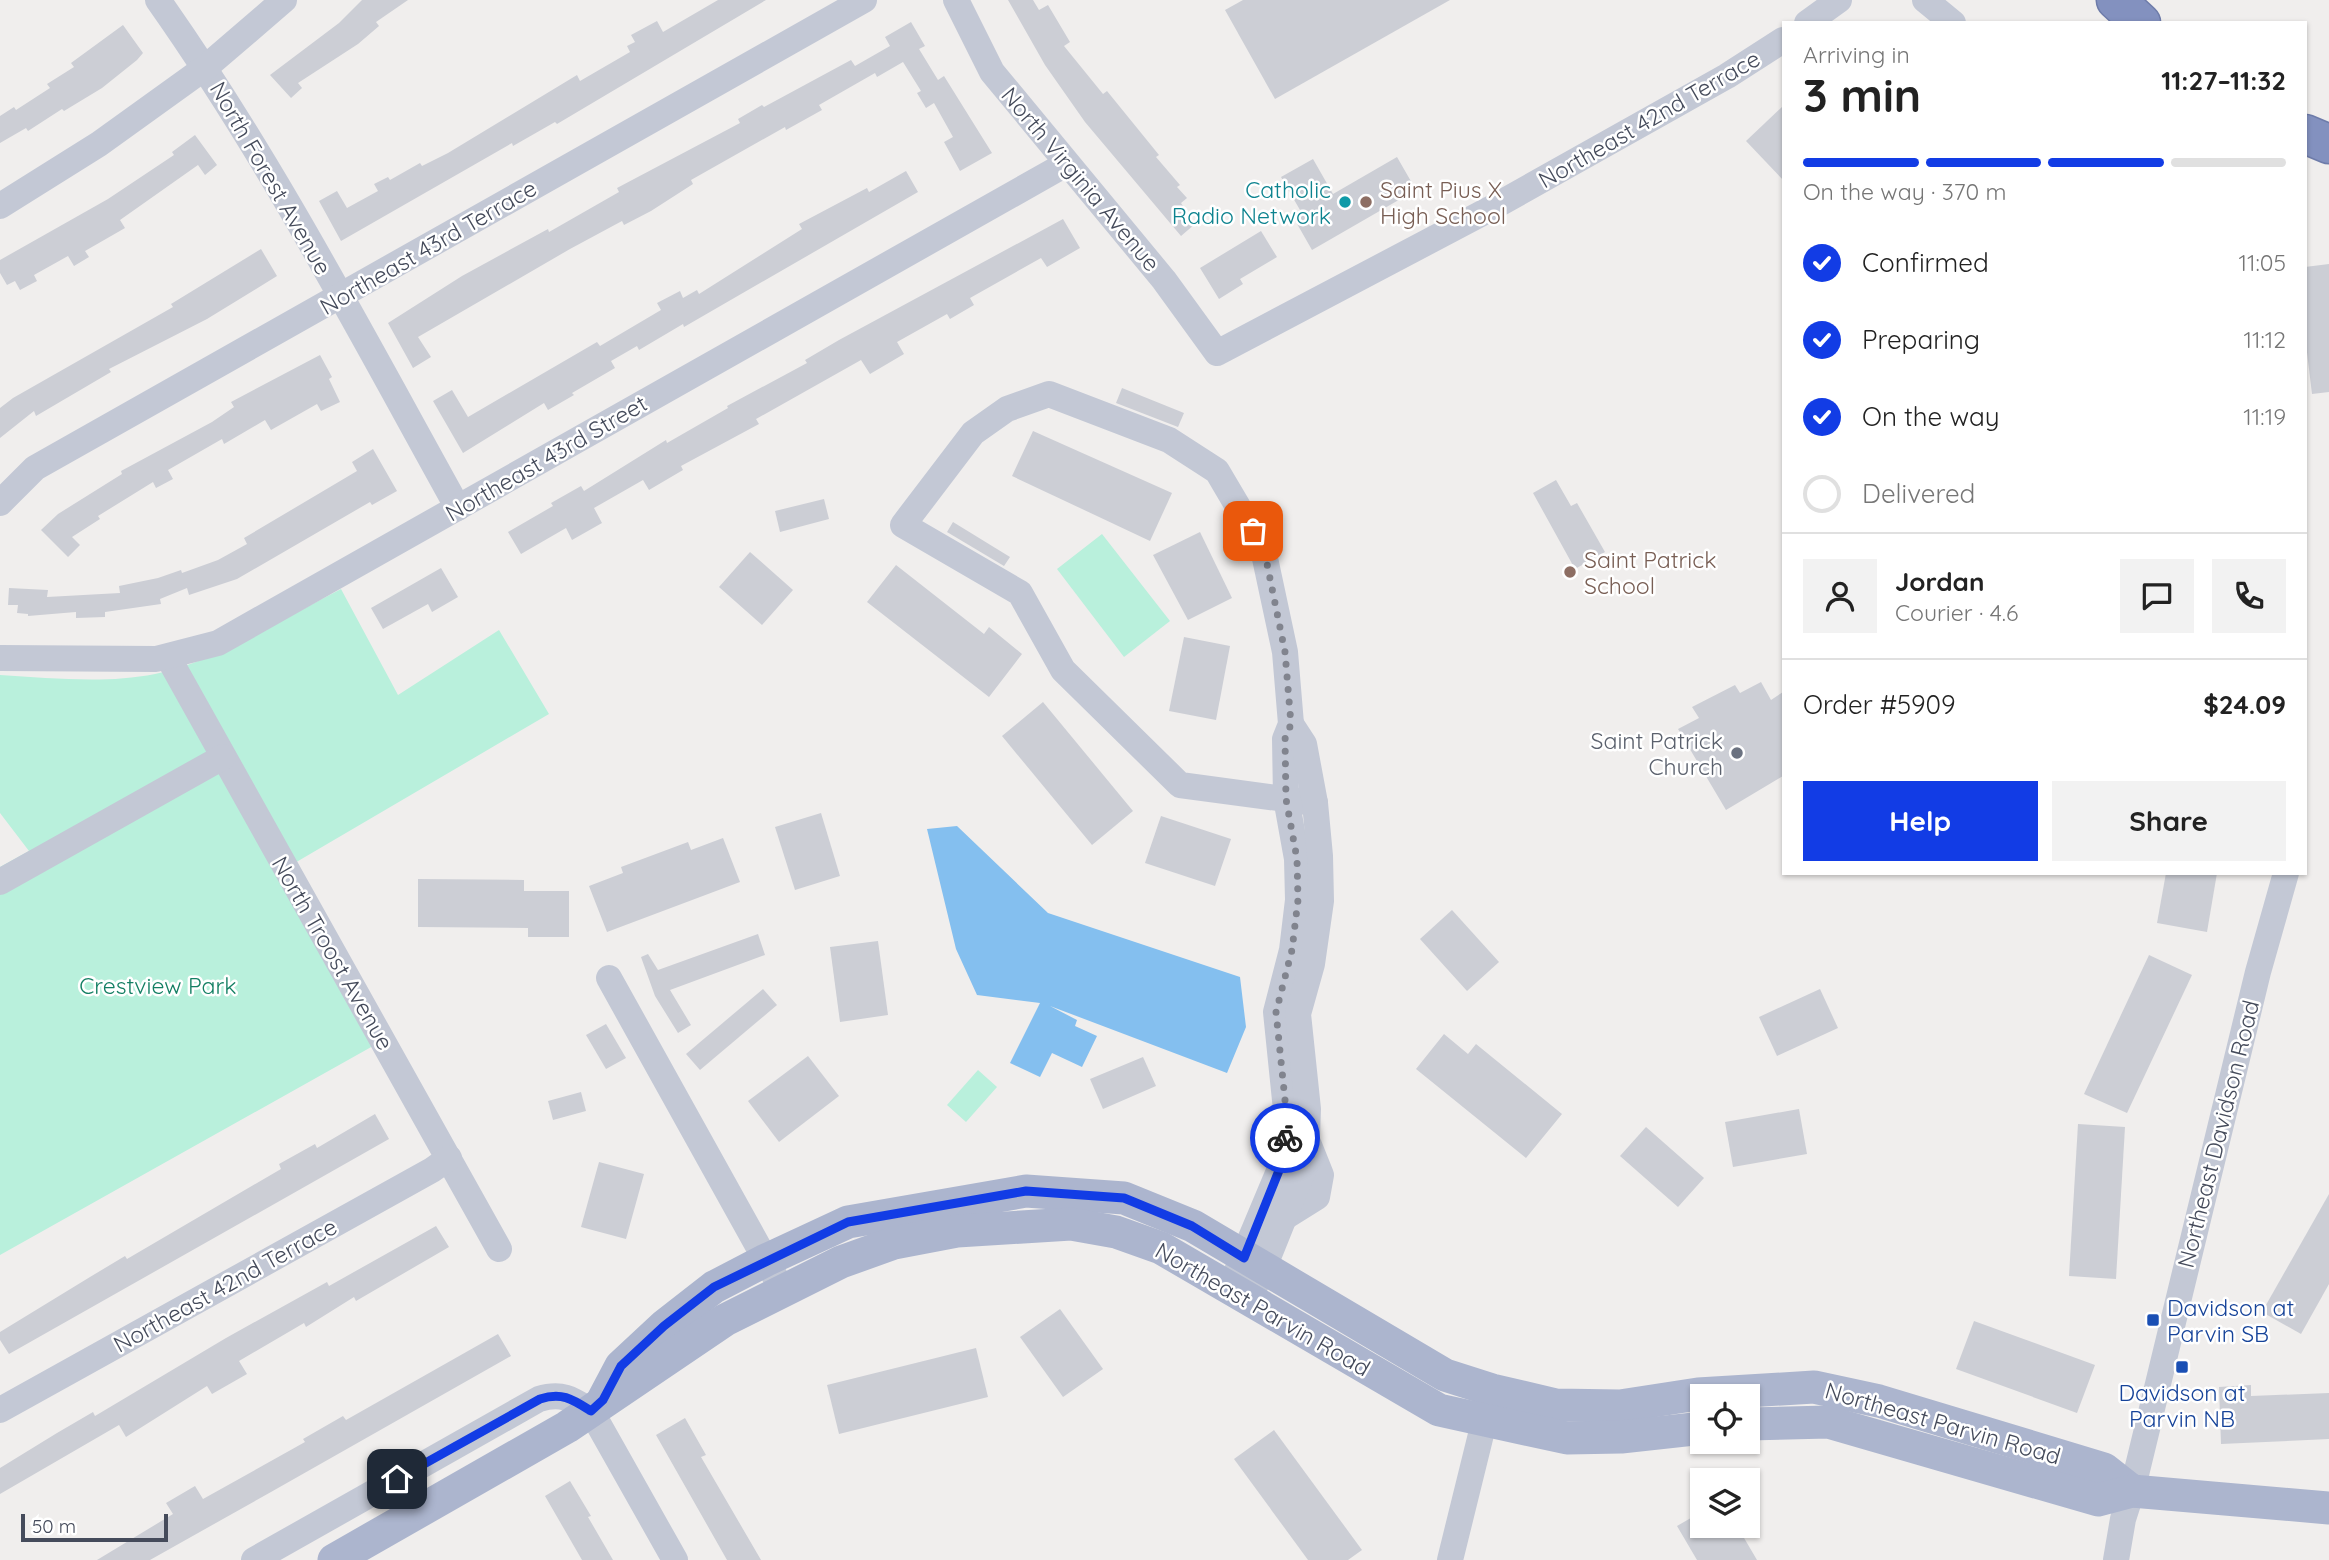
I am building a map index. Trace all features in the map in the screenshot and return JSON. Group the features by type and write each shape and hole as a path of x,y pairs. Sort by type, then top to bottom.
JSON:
{"highway":[{"path":"2116,0 2139,21"},
{"path":"2307,135 2329,144"}],"main road":[{"name":"Northeast Parvin Road","path":"597,1405 621,1366 664,1326 714,1287 765,1260 848,1222 1026,1191 1124,1198 1192,1226 1246,1278 1439,1410 1556,1405 1621,1422 1690,1427"},
{"name":"Northeast Parvin Road","path":"352,1556 632,1384 725,1320 841,1262 894,1244 957,1231 1071,1224 1116,1232 1246,1278"},
{"name":"Northeast Parvin Road","path":"1621,1422 1698,1394 1814,1387 1879,1401 2104,1469 2133,1491"},
{"name":"Northeast Parvin Road","path":"1760,1424 1828,1422 2098,1500 2133,1491 2329,1508"}],"street":[{"name":"North Forest Avenue","path":"158,0 206,67 341,297 458,508"},
{"path":"0,206 99,144 206,67 284,0"},
{"name":"Northeast 43rd Terrace","path":"0,503 35,468 863,0"},
{"name":"North Virginia Avenue","path":"956,0 992,72 1164,279 1217,353"},
{"path":"1810,21 1839,0"},
{"path":"1925,0 1950,21"},
{"name":"Northeast 42nd Terrace","path":"1217,353 1509,199 1727,76 1782,41"},
{"name":"Northeast 43rd Street","path":"0,658 130,661 168,657 206,647 242,632 1066,164"},
{"path":"1246,1278 1281,1206 1286,1110 1276,1012 1292,950 1298,900 1297,859 1286,799 1285,739 1291,724 1285,652 1264,549 1217,471 1169,440 1049,394 1007,409 973,433 903,525 1020,593 1063,670 1180,785 1286,799 1315,803"},
{"name":"North Troost Avenue","path":"168,657 499,1249"},
{"path":"1281,1206 1317,1197 1321,1175 1307,1140 1308,1109 1298,1014 1312,964 1321,901 1315,803 1304,744 1291,724"},
{"path":"0,882 223,757"},
{"name":"Northeast Davidson Road","path":"2116,1560 2123,1518 2133,1491 2258,972 2285,875"},
{"path":"609,978 783,1291"},
{"name":"Northeast 42nd Terrace","path":"0,1410 432,1170 449,1158"},
{"path":"254,1560 540,1399 555,1394 597,1405 675,1560"},
{"path":"1450,1560 1489,1406"}],"green space":[{"path":"1102,534 1170,621 1124,657 1057,569"},
{"name":"Crestview Park","path":"341,589 398,695 499,630 549,714 293,864 373,1046 0,1255 0,867 29,851 0,813 0,675 97,680 136,677 180,668 251,638"},
{"path":"978,1070 997,1087 966,1122 947,1105"}],"water":[{"path":"957,826 1048,913 1240,977 1246,1027 1227,1073 1050,1006 1077,1020 1075,1026 1097,1036 1082,1067 1052,1053 1040,1077 1010,1063 1040,1003 977,995 956,949 927,829"}],"building":[{"path":"362,0 408,0 376,22 379,26 358,44 298,83 302,88 291,98 270,75 339,23"},
{"path":"718,0 766,0 557,124 555,122 513,146 512,143 341,241 319,201 337,191 347,208 378,191 374,184 388,177 390,180 420,163 422,166 448,153 577,75 580,81 630,52 627,46 635,42 631,35 657,21 663,32"},
{"path":"1008,0 1033,0 1039,10 1048,5 1070,42 1064,46 1103,94 1107,91 1159,155 1156,157 1180,185 1177,187 1187,198 1181,203 1195,224 1181,236 1085,122 1045,65"},
{"path":"1243,0 1450,0 1275,99 1225,10"},
{"path":"911,22 925,46 919,49 938,80 944,76 992,153 960,171 944,142 953,137 934,103 926,108 917,93 921,91 903,62 877,77 875,73 819,105 822,110 786,130 785,127 691,180 693,184 651,211 624,225 622,221 570,249 418,337 431,357 413,368 388,323 462,276 548,229 549,232 619,192 617,188 740,123 738,119 762,105 764,107 851,60 855,66 890,46 885,37"},
{"path":"123,25 143,53 137,60 102,88 28,131 26,128 0,143 0,116 14,107 16,110 50,88 47,84 74,67 71,63"},
{"path":"1782,107 1782,179 1746,141"},
{"path":"195,135 217,165 205,175 198,165 120,220 125,228 85,251 89,257 74,266 68,256 34,275 37,281 20,290 15,281 7,285 0,273 0,260 108,199 174,155 172,152"},
{"name":"Catholic Radio Network","path":"1397,157 1416,190 1312,250 1292,215 1300,210 1281,177 1313,159 1333,194"},
{"path":"906,171 918,192 684,327 683,324 639,350 637,346 611,361 615,368 572,393 574,395 548,410 544,403 463,453 433,401 452,390 468,417 597,342 600,346 661,310 657,303 680,291 683,298 697,290 699,294 802,229 799,224 867,188 869,192"},
{"path":"1063,219 1080,248 1047,267 1041,258 970,298 974,305 950,319 947,314 897,342 904,354 870,374 861,360 756,419 759,424 681,466 683,470 649,490 643,480 594,508 602,523 572,540 566,528 521,554 508,532 581,486 584,491 666,440 667,443 728,408 727,406 807,363 805,360 839,340"},
{"path":"1261,231 1277,257 1240,279 1243,284 1219,299 1200,268"},
{"path":"261,249 277,276 207,319 109,369 111,372 36,416 34,411 0,438 0,408 13,398 173,307 171,304"},
{"path":"2329,264 2329,392 2312,394 2307,353 2307,267"},
{"path":"320,355 332,377 329,379 340,402 321,411 317,404 271,430 265,420 224,444 222,439 168,470 173,479 156,488 153,482 98,516 100,519 72,537 80,545 68,557 41,530 58,514 122,474 121,471 212,422 234,407 231,402"},
{"path":"1122,388 1184,413 1178,427 1116,403"},
{"path":"1033,431 1172,493 1150,541 1012,476"},
{"path":"373,449 397,491 372,505 370,502 237,579 189,595 187,588 160,599 161,604 105,612 105,617 76,618 76,612 28,616 17,613 18,605 8,605 9,588 48,590 47,597 120,593 119,586 181,570 182,573 218,560 247,544 244,538 357,471 352,462"},
{"path":"1556,480 1571,506 1577,503 1605,552 1575,569 1533,493"},
{"path":"824,499 829,519 780,532 775,511"},
{"path":"953,522 1010,557 1004,566 947,532"},
{"path":"1200,532 1232,598 1188,620 1153,555"},
{"path":"750,552 793,590 762,625 719,587"},
{"path":"896,565 984,634 989,627 1022,654 989,697 867,602"},
{"path":"441,568 458,597 432,612 428,604 383,629 371,608"},
{"path":"1184,637 1230,646 1216,720 1169,711"},
{"name":"Saint Patrick Church","path":"1761,682 1771,700 1782,693 1782,777 1726,810 1678,729 1699,718 1692,707 1735,685 1740,693"},
{"path":"1043,702 1133,811 1092,845 1002,736"},
{"path":"821,813 840,876 795,890 775,827"},
{"path":"1161,816 1231,839 1215,886 1145,863"},
{"path":"723,838 740,882 607,932 589,886 623,873 621,867 688,842 691,850"},
{"path":"2166,875 2217,875 2207,932 2157,923"},
{"path":"418,879 524,880 524,891 569,891 569,937 528,937 528,928 418,927"},
{"path":"1452,910 1499,962 1467,991 1420,939"},
{"path":"758,934 765,955 670,990 691,1025 678,1033 655,996 641,957 648,954 658,970"},
{"path":"878,941 888,1015 840,1022 830,947"},
{"path":"2149,955 2192,975 2127,1113 2084,1094"},
{"path":"763,989 777,1005 700,1070 686,1054"},
{"path":"1820,989 1838,1028 1777,1056 1759,1017"},
{"path":"606,1024 626,1058 606,1069 586,1035"},
{"path":"1444,1034 1468,1054 1476,1044 1562,1114 1526,1158 1416,1069"},
{"path":"808,1056 839,1096 779,1142 748,1101"},
{"path":"1143,1057 1156,1086 1103,1109 1090,1079"},
{"path":"581,1092 586,1111 553,1120 548,1101"},
{"path":"1799,1109 1807,1154 1733,1167 1725,1122"},
{"path":"375,1114 389,1139 9,1354 0,1340 0,1332 90,1277 125,1256 127,1259 281,1169 279,1164 315,1144 317,1148"},
{"path":"2078,1124 2125,1127 2116,1279 2069,1276"},
{"path":"1646,1127 1704,1178 1678,1207 1620,1156"},
{"path":"599,1162 644,1174 626,1239 581,1227"},
{"path":"2329,1194 2329,1284 2301,1334 2262,1312"},
{"path":"436,1226 449,1247 356,1301 354,1297 306,1327 304,1323 239,1361 247,1374 212,1394 207,1386 126,1437 119,1425 0,1494 0,1468 93,1412 95,1416 226,1338 327,1282 329,1286"},
{"path":"1060,1309 1103,1369 1063,1397 1020,1337"},
{"path":"1974,1321 2095,1365 2077,1413 1956,1369"},
{"path":"498,1334 511,1356 271,1492 150,1560 97,1560 173,1514 166,1503 195,1486 203,1499 305,1442 303,1439 343,1416 346,1420"},
{"path":"976,1348 988,1397 839,1434 827,1385"},
{"path":"2251,1385 2251,1396 2329,1393 2329,1439 2221,1444 2219,1387"},
{"path":"685,1418 706,1455 701,1457 761,1560 727,1560 656,1435"},
{"path":"1274,1430 1362,1550 1348,1560 1308,1560 1234,1459"},
{"path":"570,1481 613,1560 582,1560 545,1496"},
{"path":"1690,1518 1690,1538 1744,1538 1757,1560 1697,1560 1677,1526"}],"way so far":[{"path":"1253,531 1264,549 1285,652 1291,724 1285,739 1286,799 1297,859 1298,900 1292,950 1276,1012 1286,1110 1285,1138"}],"place":[{"name":"Catholic Radio Network","path":"1345,202"},
{"name":"Saint Pius X High School","path":"1366,202"},
{"name":"Saint Patrick School","path":"1570,572"},
{"name":"Saint Patrick Church","path":"1737,753"},
{"name":"Davidson at Parvin SB","path":"2153,1320"},
{"name":"Davidson at Parvin NB","path":"2182,1367"}],"route":[{"path":"397,1479 540,1399 555,1394 568,1396 591,1411 603,1400 621,1366 664,1326 714,1287 848,1222 1026,1191 1124,1198 1192,1226 1244,1258 1284,1158 1285,1138"}]}
